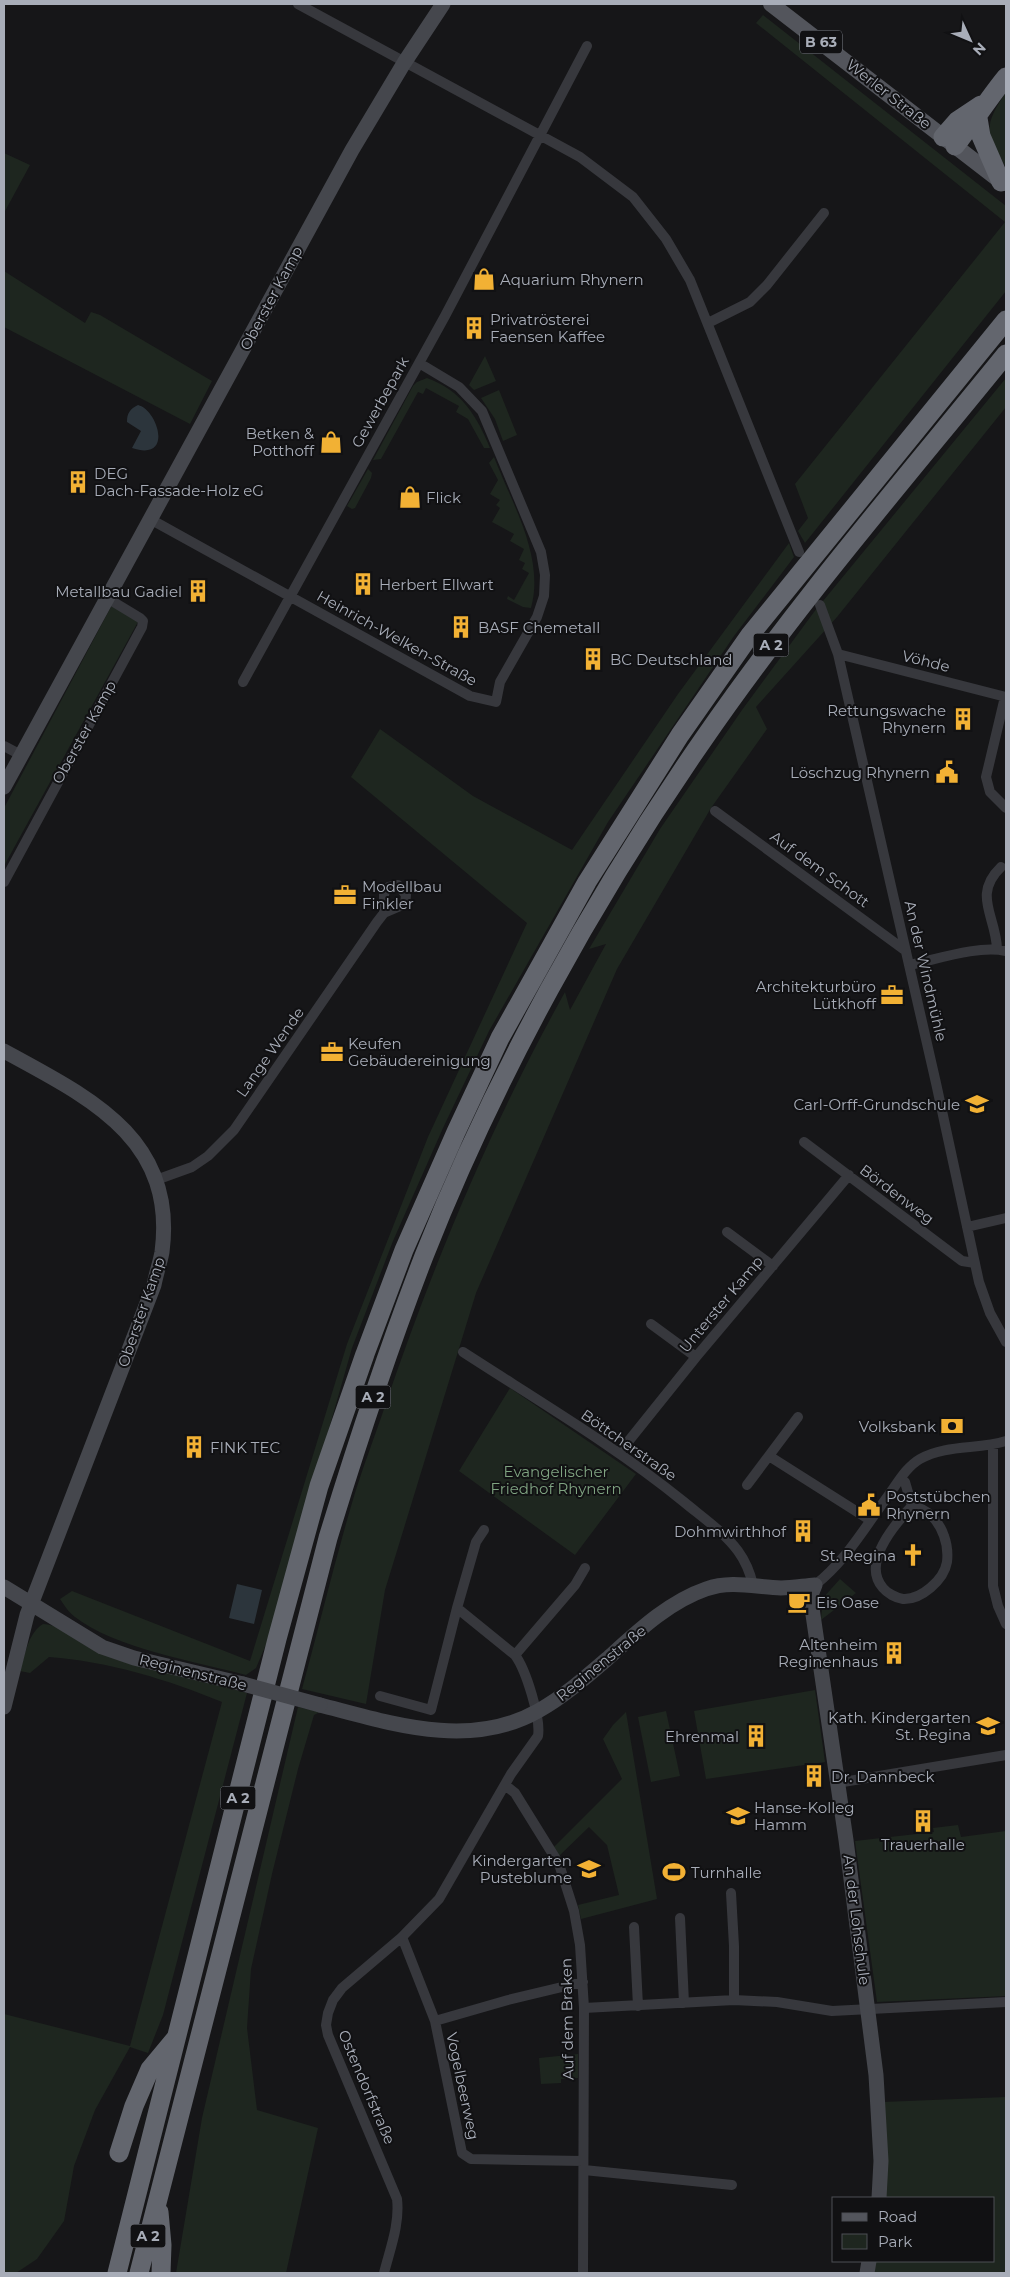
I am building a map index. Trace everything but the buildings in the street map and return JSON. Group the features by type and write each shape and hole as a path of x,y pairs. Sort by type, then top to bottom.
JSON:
{"highway":[{"path":"949,141 981,110 1006,77"},
{"path":"981,110 981,136 1004,184"},
{"name":"A 2","path":"117,2273 179,2034 277,1639 319,1486 404,1250 500,1038 586,882 636,803 723,674 798,575 1006,320"},
{"name":"A 2","path":"138,2273 300,1642 345,1483 377,1384 426,1253 475,1138 567,959 650,820 702,740 813,590 1006,354"},
{"path":"119,2153 134,2106 150,2069 179,2034"},
{"path":"158,2198 162,2245 161,2273"}],"main road":[{"name":"Oberster Kamp","path":"4,786 328,193 404,62 443,4"},
{"name":"Werler Straße","path":"771,4 1004,184"},
{"name":"Oberster Kamp","path":"4,1051 84,1096 113,1118 136,1142 156,1180 164,1228 162,1253 154,1285 31,1604 4,1708"},
{"name":"Reginenstraße","path":"4,1587 102,1647 134,1658 409,1727 440,1731 460,1731 494,1728 536,1713 567,1693 637,1632 685,1599 719,1585 753,1585 781,1588 815,1585"},
{"name":"An der Lohschule","path":"815,1585 811,1595 812,1608 876,2075 881,2141 879,2197"}],"street":[{"path":"298,4 580,157 633,197 666,239 690,280 799,552"},
{"name":"Gewerbepark","path":"243,682 419,363 587,46"},
{"path":"708,323 750,302 824,213"},
{"name":"Heinrich-Welken-Straße","path":"150,519 470,696 496,702 500,682 535,622 544,596 545,575 541,552 482,411 459,387 419,363"},
{"name":"Oberster Kamp","path":"4,882 142,627 143,621 140,618 107,598"},
{"name":"An der Windmühle","path":"820,605 838,654 975,1263 986,1302 1006,1342"},
{"name":"Vöhde","path":"838,654 1006,697"},
{"path":"1006,697 986,778 990,792 1006,808"},
{"path":"4,746 21,755"},
{"name":"Auf dem Schott","path":"715,811 906,952"},
{"path":"909,965 1002,950 986,891 991,877 1001,867"},
{"name":"Lange Wende","path":"156,1180 192,1167 200,1162 234,1130 384,913"},
{"name":"Bördenweg","path":"804,1142 962,1261 975,1263"},
{"name":"Unterster Kamp","path":"618,1454 696,1357 849,1176"},
{"path":"968,1227 1006,1218"},
{"path":"727,1232 773,1266"},
{"path":"651,1324 696,1357"},
{"name":"Böttcherstraße","path":"463,1352 618,1454 716,1528 737,1549 746,1562 753,1585"},
{"path":"747,1485 798,1417"},
{"path":"815,1585 835,1568 900,1479 914,1463 931,1454 948,1449 993,1445 1006,1441"},
{"path":"993,1445 993,1586 998,1606 1006,1624"},
{"path":"769,1456 870,1520"},
{"path":"900,1479 905,1482 912,1506"},
{"path":"912,1506 925,1511 937,1521 945,1539 947,1564 936,1582 926,1590 915,1597 902,1599 887,1592 878,1582 876,1578 876,1559 901,1518 912,1506"},
{"path":"380,1696 431,1710 476,1542 484,1530"},
{"path":"457,1608 515,1655 575,1585 585,1568"},
{"name":"Ostendorfstraße","path":"384,2273 396,2228 397,2199 328,2035 326,2025 328,2013 333,2000 342,1988 402,1937 438,1899 517,1765 538,1736 540,1729 526,1673 515,1655"},
{"path":"837,1783 1006,1755"},
{"name":"Auf dem Braken","path":"505,1785 515,1793 559,1864 574,1911 580,1945 584,2008 584,2273"},
{"path":"731,1893 734,1946 734,2000"},
{"path":"680,1918 684,2003"},
{"path":"634,1928 638,2006"},
{"name":"Vogelbeerweg","path":"402,1937 435,2021 464,2156 471,2159 584,2165 732,2185"},
{"path":"435,2021 516,1998 583,1982"},
{"path":"584,2008 734,2000 777,2002 832,2011 1006,2002"}],"green space":[{"path":"763,15 1006,206 1006,291 805,543 798,531 808,518 795,484 1005,222 756,23"},
{"path":"1006,92 1006,167 994,146 990,130 994,113"},
{"path":"4,153 30,165 4,213"},
{"path":"4,271 85,323 91,312 100,315 212,381 190,424 4,327"},
{"path":"485,356 496,381 474,390 469,385"},
{"path":"427,378 439,383 458,397 473,415 490,448 484,448 468,419 456,412 459,406 426,388 423,394 418,392 381,459 373,460 413,386"},
{"path":"1006,378 1006,407 837,617 756,707 767,729 711,808 617,969 476,1293 385,1590 366,1704 302,1689 352,1503 404,1350 466,1194 538,1041 565,992 570,1010 606,944 589,949 660,829 742,710 814,612"},
{"path":"499,390 517,435 503,441 495,419 481,398"},
{"path":"494,457 517,512 530,550 534,570 531,608 523,607 507,599 508,596 514,600 529,573 522,569 525,563 519,560 524,549 510,541 514,534 492,522 500,508 496,505 500,500 490,494 498,480 489,463"},
{"path":"368,469 372,473 371,478 355,508 352,509 347,506"},
{"path":"789,543 794,557 734,636 608,822 489,1031 443,1128 393,1241 352,1348 270,1635 256,1668 246,1675 133,1646 92,1628 73,1615 60,1599 72,1591 250,1661 347,1344 428,1137 527,923 351,777 380,729 473,796 572,850 678,694"},
{"path":"112,605 139,620 4,866 4,808"},
{"name":"Evangelischer Friedhof Rhynern","path":"510,1388 636,1474 575,1555 459,1471"},
{"path":"840,1579 856,1593 821,1620 823,1598"},
{"path":"43,1624 55,1626 87,1646 126,1661 247,1693 163,2015 148,2053 130,2047 95,2110 74,2166 64,2221 37,2259 16,2273 4,2273 4,2014 130,2046 222,1702 159,1679 115,1667 71,1659 49,1657 30,1673 20,1671 30,1639"},
{"path":"815,1690 825,1762 706,1779 694,1711"},
{"path":"298,1707 320,1712 314,1715 298,1769 272,1874 251,1969 247,2028 257,2110 318,2128 286,2273 176,2273 202,2118"},
{"path":"666,1711 680,1776 651,1782 638,1717"},
{"path":"626,1712 657,1899 581,1919 578,1905 619,1895 607,1845 589,1827 559,1856 554,1847 622,1779 603,1739"},
{"path":"958,1825 961,1837 1006,1831 1006,1996 877,2002 855,1841 934,1832 933,1828"},
{"path":"578,2054 578,2078 561,2079 561,2083 541,2084 539,2058"},
{"path":"1006,2097 1006,2273 872,2273 873,2262 995,2262 995,2197 883,2197 883,2102"}],"shaded area":[{"path":"138,405 151,416 156,424 158,434 158,442 153,448 145,450 132,448 141,431 127,422 130,412"},
{"path":"237,1584 262,1590 254,1624 229,1618"}],"place":[{"name":"Aquarium Rhynern","path":"484,279"},
{"name":"Privatrösterei Faensen Kaffee","path":"474,328"},
{"name":"Betken & Potthoff","path":"331,442"},
{"name":"DEG Dach-Fassade-Holz eG","path":"78,482"},
{"name":"Flick","path":"410,497"},
{"name":"Herbert Ellwart","path":"363,584"},
{"name":"Metallbau Gadiel","path":"198,591"},
{"name":"BASF Chemetall","path":"461,627"},
{"name":"BC Deutschland","path":"593,659"},
{"name":"Rettungswache Rhynern","path":"963,719"},
{"name":"Löschzug Rhynern","path":"947,772"},
{"name":"Modellbau Finkler","path":"345,895"},
{"name":"Architekturbüro Lütkhoff","path":"892,995"},
{"name":"Keufen Gebäudereinigung","path":"332,1052"},
{"name":"Carl-Orff-Grundschule","path":"977,1104"},
{"name":"Volksbank","path":"952,1426"},
{"name":"FINK TEC","path":"194,1447"},
{"name":"Poststübchen Rhynern","path":"869,1505"},
{"name":"Dohmwirthhof","path":"803,1531"},
{"name":"St. Regina","path":"913,1555"},
{"name":"Eis Oase","path":"799,1602"},
{"name":"Altenheim Reginenhaus","path":"894,1653"},
{"name":"Kath. Kindergarten St. Regina","path":"988,1726"},
{"name":"Ehrenmal","path":"756,1736"},
{"name":"Dr. Dannbeck","path":"814,1776"},
{"name":"Hanse-Kolleg Hamm","path":"738,1816"},
{"name":"Trauerhalle","path":"923,1821"},
{"name":"Kindergarten Pusteblume","path":"589,1869"},
{"name":"Turnhalle","path":"674,1872"}]}
